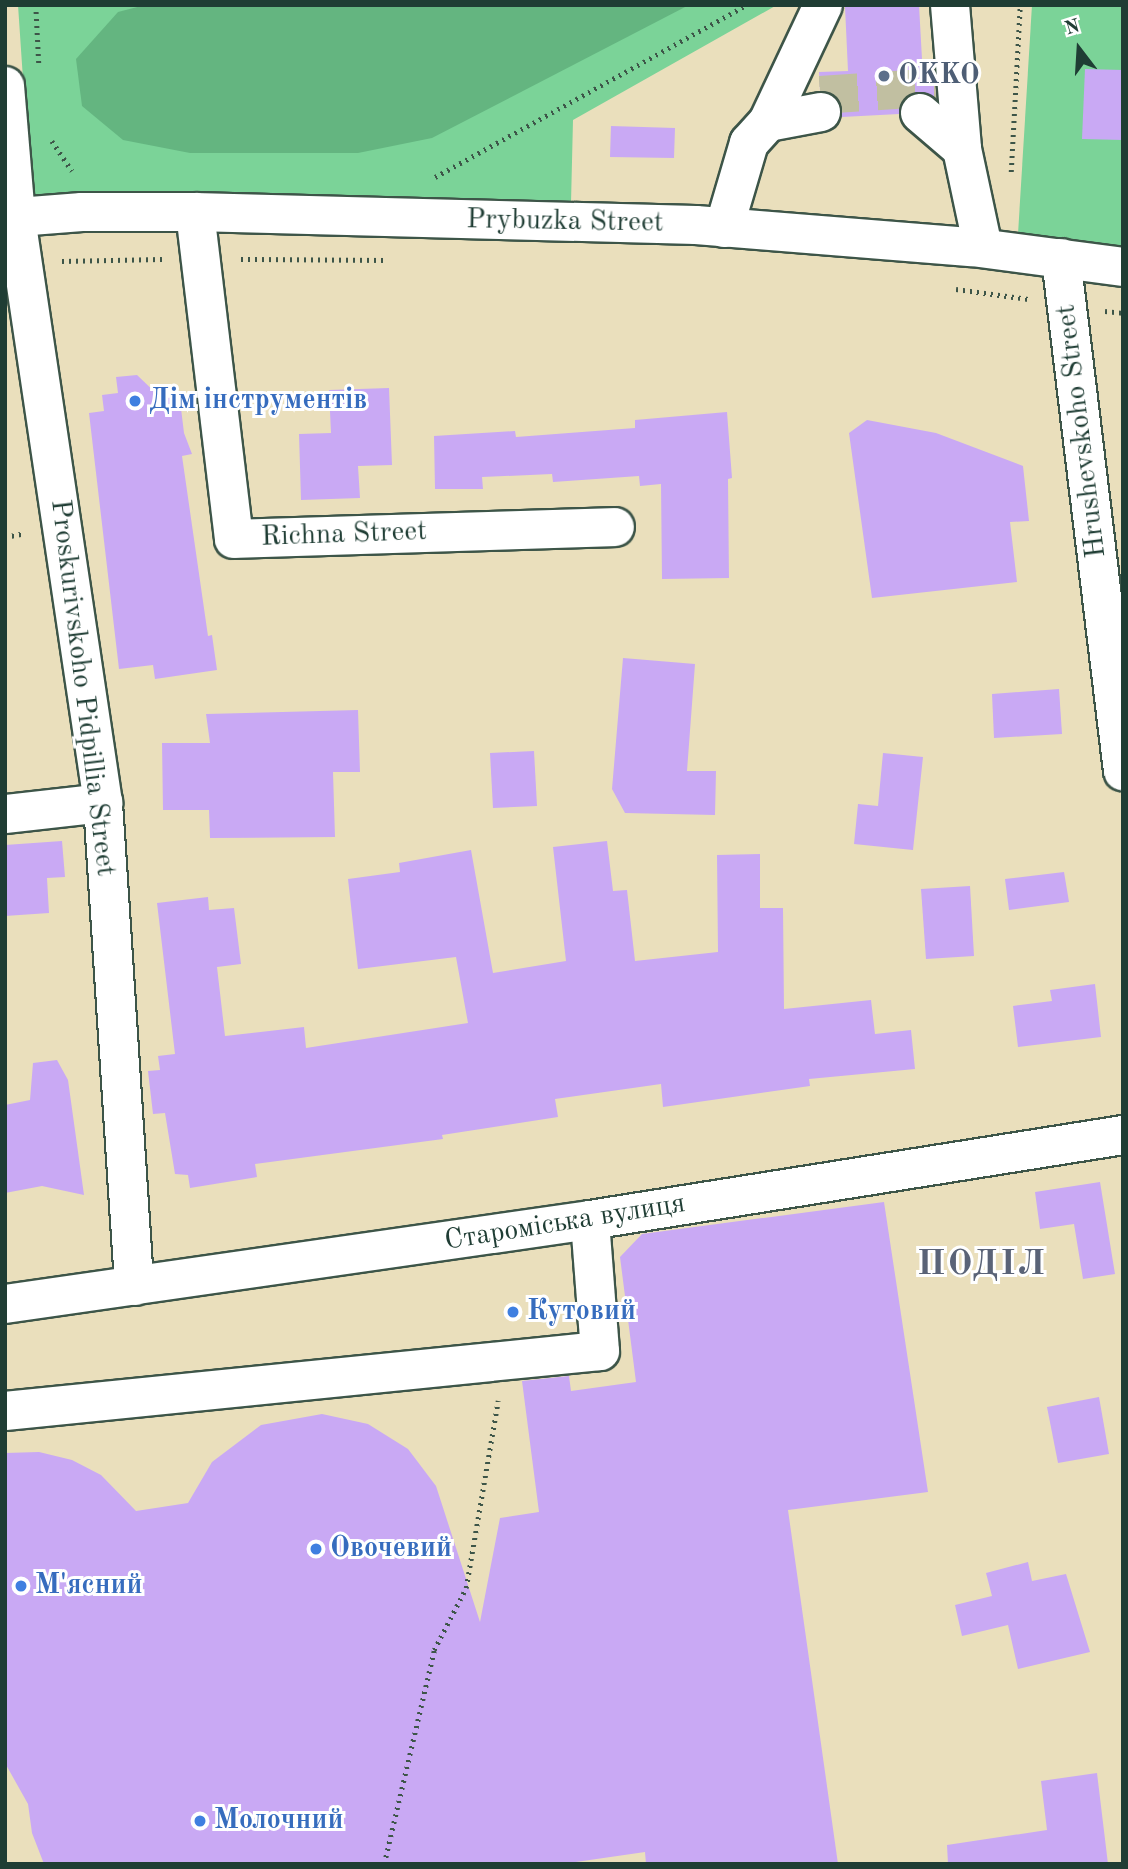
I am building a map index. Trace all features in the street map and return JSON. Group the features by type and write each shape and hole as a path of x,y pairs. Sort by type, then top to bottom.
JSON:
{"street":[{"path":"724,228 749,143 775,109 823,5"},
{"path":"950,5 961,149 983,248"},
{"name":"Proskurivskoho Pidpillia Street","path":"5,86 11,218 22,262 103,803 134,1286"},
{"path":"775,109 821,103"},
{"path":"920,113 961,149"},
{"name":"Prybuzka Street","path":"11,218 195,212 724,228 983,248 1123,267"},
{"name":"Richna Street","path":"195,212 234,539 615,527"},
{"name":"Hrushevskoho Street","path":"1061,258 1123,771"},
{"path":"5,814 103,803"},
{"name":"Староміська вулиця","path":"5,1304 590,1220 1123,1135"},
{"path":"5,1411 600,1351 590,1220"}],"path":[{"path":"36,5 37,38"},
{"path":"427,181 466,164 747,5"},
{"path":"1010,180 1020,5"},
{"path":"22,262 200,259 396,261"},
{"path":"942,287 1123,313"},
{"path":"384,1864 434,1650 466,1588 505,1360"}],"green space":[{"path":"18,5 777,5 573,120 571,203 31,198"},
{"path":"145,5 689,5 432,138 358,153 190,153 123,140 82,106 76,59 118,12"},
{"path":"1032,5 1123,5 1123,249 1018,234"}],"building":[{"path":"919,5 922,59 933,59 936,98 913,92 903,99 899,114 842,117 838,98 820,91 819,72 848,71 845,7"},
{"path":"1085,69 1123,70 1123,140 1082,139"},
{"path":"611,126 675,128 674,158 610,157"},
{"path":"137,375 158,395 179,392 184,433 192,454 182,456 208,636 212,635 217,670 155,679 153,665 119,669 89,413 104,411 102,395 118,393 116,377"},
{"path":"389,388 392,465 358,466 360,498 301,500 299,434 331,433 329,390"},
{"path":"727,412 732,478 728,479 729,578 662,579 661,484 640,486 639,476 553,482 552,474 482,477 483,489 435,489 434,436 515,431 516,437 635,428 635,420"},
{"path":"867,420 936,433 1023,466 1029,521 1010,522 1017,582 872,598 849,433"},
{"path":"623,658 695,664 687,771 716,771 715,815 625,813 612,789"},
{"path":"1059,689 1062,734 994,738 992,694"},
{"path":"358,710 360,772 333,772 335,837 210,838 209,810 163,810 162,743 210,743 206,714"},
{"path":"534,751 537,806 493,808 490,753"},
{"path":"883,753 923,757 913,850 854,844 858,804 878,806"},
{"path":"62,841 65,877 47,878 49,913 5,916 5,845"},
{"path":"607,841 613,891 627,890 635,961 718,952 717,855 760,854 760,908 783,908 784,1009 871,1000 875,1034 911,1030 915,1069 809,1079 810,1086 663,1107 661,1084 555,1099 558,1117 442,1135 443,1139 255,1164 257,1177 190,1188 188,1175 175,1174 165,1113 153,1114 148,1071 160,1070 158,1056 175,1054 157,903 208,897 209,910 234,908 241,964 217,967 225,1036 304,1027 306,1048 468,1023 456,957 358,969 348,879 400,872 399,863 471,850 493,973 566,961 553,847"},
{"path":"1064,872 1069,902 1009,910 1005,879"},
{"path":"970,886 974,956 926,959 921,889"},
{"path":"1095,984 1101,1037 1018,1047 1013,1006 1052,1001 1050,990"},
{"path":"57,1060 68,1080 84,1195 42,1186 5,1193 5,1105 30,1100 33,1063"},
{"path":"1100,1182 1115,1274 1083,1279 1074,1224 1040,1229 1035,1192"},
{"path":"884,1202 928,1492 788,1510 838,1864 646,1864 645,1852 562,1864 44,1864 32,1833 28,1804 5,1763 5,1453 39,1452 72,1460 101,1475 136,1511 188,1503 212,1462 261,1425 322,1414 368,1424 408,1449 436,1486 480,1622 500,1518 539,1512 522,1381 569,1376 571,1391 636,1382 620,1257 642,1234"},
{"path":"1099,1397 1109,1454 1058,1463 1047,1407"},
{"path":"1028,1562 1032,1581 1066,1574 1090,1652 1018,1669 1008,1625 962,1636 955,1605 992,1596 986,1573"},
{"path":"1097,1773 1108,1864 948,1864 947,1845 1047,1830 1041,1781"}],"tunnel":[{"path":"820,95 955,86"}],"place":[{"name":"OKKO","path":"884,76"},
{"name":"Дім інструментів","path":"135,401"},
{"name":"Кутовий","path":"513,1312"},
{"name":"Овочевий","path":"316,1549"},
{"name":"М'ясний","path":"21,1586"},
{"name":"Молочний","path":"200,1821"}],"district":[{"name":"ПОДІЛ","path":"982,1265"}]}
